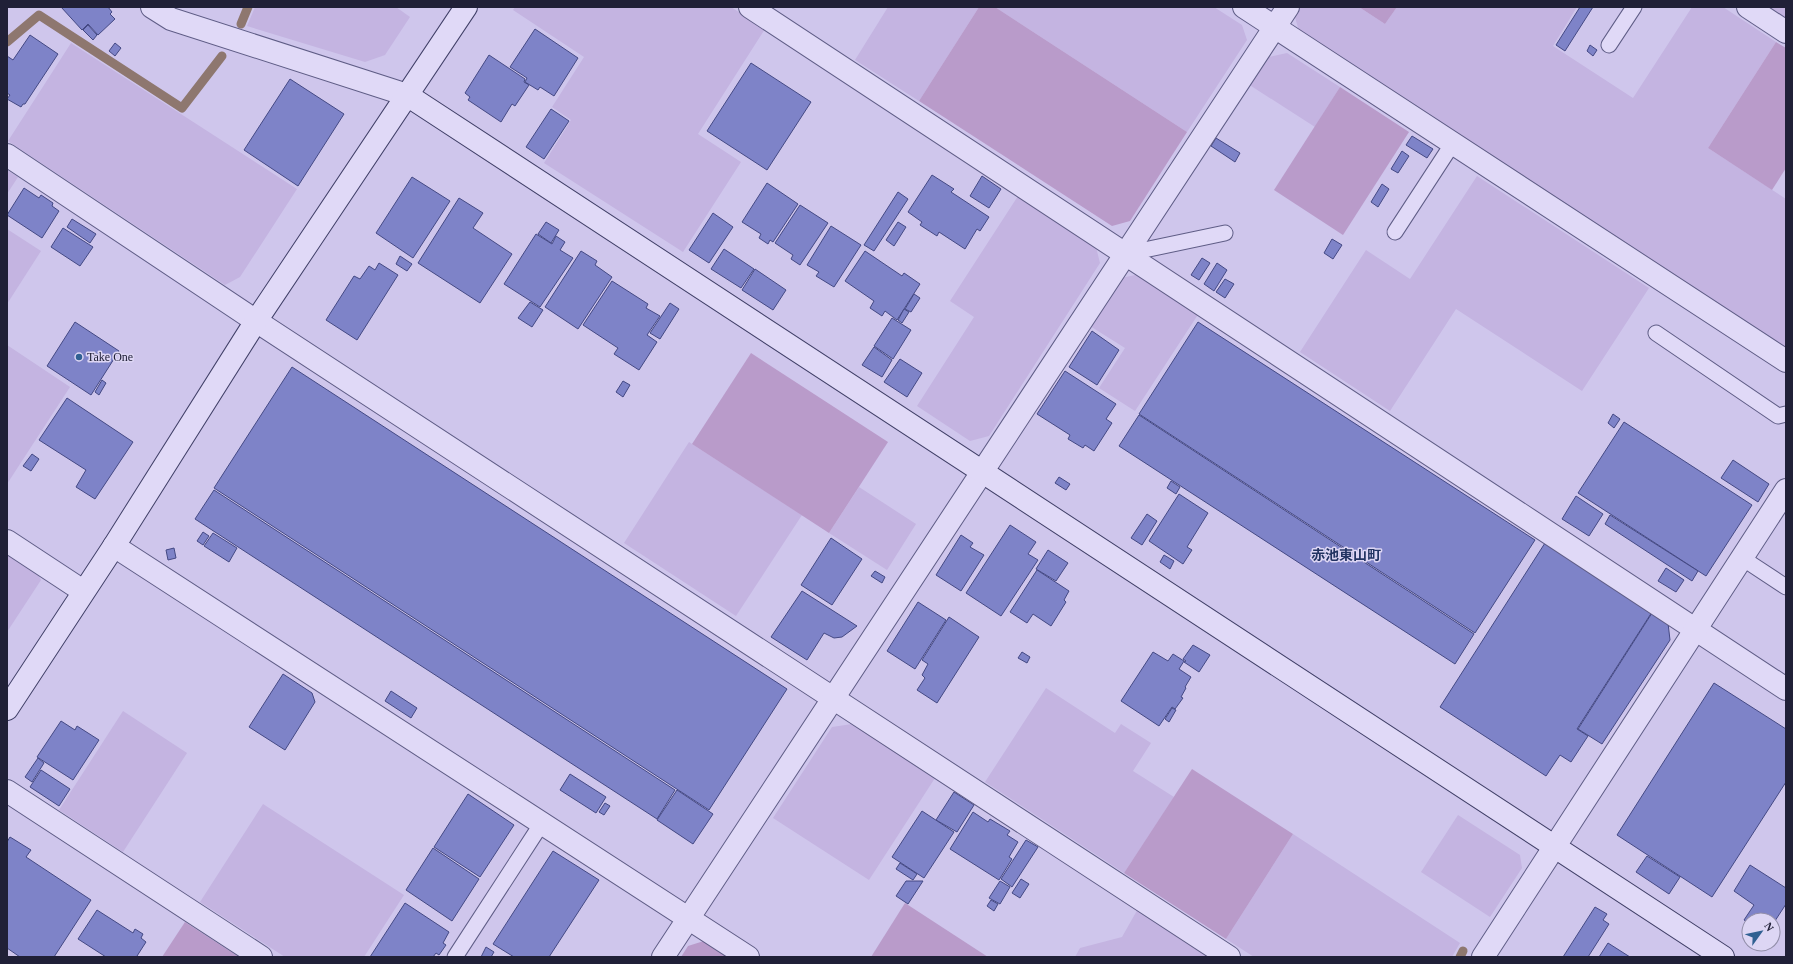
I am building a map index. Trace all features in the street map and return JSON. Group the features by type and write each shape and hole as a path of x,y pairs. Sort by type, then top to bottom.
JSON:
{"street":[{"path":"152,7 171,19 407,95 1724,957"},
{"path":"7,709 114,546 256,321 466,7"},
{"path":"750,7 1786,689"},
{"path":"1244,7 1786,361"},
{"path":"663,957 1288,7"},
{"path":"1748,7 1786,32"},
{"path":"7,155 256,321 1229,957"},
{"path":"1483,957 1786,490"},
{"path":"7,541 84,591"},
{"path":"114,546 748,957"},
{"path":"7,791 261,957"}],"lane":[{"path":"1609,45 1634,7"},
{"path":"1395,232 1453,143"},
{"path":"1125,254 1225,233"},
{"path":"1656,333 1778,416 1786,414"},
{"path":"1742,558 1786,587"},
{"path":"456,957 542,823"}],"shaded area":[{"path":"255,7 396,7 410,17 385,55 365,62 247,26"},
{"path":"515,7 731,7 765,29 698,134 741,162 683,252 544,163 571,120 552,107 584,57 513,10"},
{"path":"888,7 979,7 919,101 855,60"},
{"path":"979,7 995,7 1187,132 1130,221 1112,226 919,101"},
{"path":"995,7 1214,7 1242,25 1247,40 1187,132"},
{"path":"1299,7 1359,7 1385,24 1397,7 1577,7 1553,46 1633,98 1692,7 1723,7 1776,42 1708,148 1786,199 1786,347 1299,31 1294,14"},
{"path":"1359,7 1397,7 1385,24"},
{"path":"1768,7 1786,7 1786,19"},
{"path":"1776,42 1786,48 1786,168 1772,190 1708,148"},
{"path":"71,43 297,189 240,277 225,285 8,141"},
{"path":"1287,53 1340,87 1315,127 1248,84 1264,58"},
{"path":"1340,87 1409,132 1343,235 1274,190"},
{"path":"7,170 18,177 7,194"},
{"path":"1477,176 1649,288 1582,391 1456,309 1390,411 1300,352 1366,250 1410,279"},
{"path":"1018,196 1096,247 1100,263 989,436 970,441 917,406 974,317 950,301"},
{"path":"7,229 41,251 7,304"},
{"path":"1140,274 1199,313 1135,411 1099,388 1125,348 1090,326 1121,278"},
{"path":"7,345 70,387 7,484"},
{"path":"751,353 888,442 829,533 692,444"},
{"path":"689,442 802,515 736,616 624,543"},
{"path":"859,487 916,524 887,570 829,533"},
{"path":"7,553 38,574 41,580 7,632"},
{"path":"1046,688 1115,733 1121,724 1151,743 1133,771 1174,797 1124,873 985,782"},
{"path":"123,711 187,753 123,852 59,810"},
{"path":"852,724 935,778 869,880 773,818 832,727"},
{"path":"1192,769 1293,834 1226,939 1124,873"},
{"path":"263,804 404,895 364,957 285,957 200,902"},
{"path":"1458,815 1520,855 1522,868 1490,917 1421,872"},
{"path":"1293,834 1460,943 1452,957 1254,957 1226,939"},
{"path":"905,903 988,957 871,957"},
{"path":"1139,907 1215,957 1075,957 1080,948 1122,937"},
{"path":"185,922 239,957 162,957"},
{"path":"707,940 733,957 681,957 688,946"}],"building":[{"path":"61,7 108,7 112,12 110,14 115,19 98,35 88,24 82,30"},
{"path":"1580,7 1593,7 1565,51 1556,45"},
{"path":"88,25 97,35 93,40 83,30"},
{"path":"535,29 578,58 554,96 540,87 538,90 525,82 527,78 510,67"},
{"path":"30,35 58,54 25,104 21,107 7,99 10,95 7,93 7,56 13,60"},
{"path":"115,43 121,48 115,56 109,51"},
{"path":"1590,45 1597,50 1593,56 1587,51"},
{"path":"489,55 525,79 524,82 529,85 515,106 512,104 501,122 468,100 470,97 465,93"},
{"path":"751,63 811,102 767,170 707,131"},
{"path":"290,79 344,114 298,186 244,150"},
{"path":"551,109 569,121 544,159 526,147"},
{"path":"1412,136 1433,149 1427,158 1406,145"},
{"path":"1216,138 1240,153 1235,162 1211,146"},
{"path":"1402,151 1409,156 1398,173 1391,169"},
{"path":"932,175 954,189 951,192 989,217 980,231 977,229 965,249 939,232 937,236 920,225 922,222 908,212"},
{"path":"982,176 1001,189 989,208 970,196"},
{"path":"412,177 450,201 413,258 376,233"},
{"path":"767,183 798,204 773,242 770,240 768,244 759,238 761,234 742,222"},
{"path":"1382,184 1389,189 1378,207 1371,202"},
{"path":"24,188 39,198 41,195 53,203 52,206 59,211 42,238 7,215"},
{"path":"898,192 908,199 874,251 864,245"},
{"path":"459,198 483,213 473,228 512,254 480,303 418,263"},
{"path":"800,205 828,223 800,265 791,259 793,255 775,243"},
{"path":"713,213 733,227 709,263 689,250"},
{"path":"72,219 96,234 90,243 67,227"},
{"path":"546,222 559,230 551,243 538,234"},
{"path":"898,222 906,227 894,246 886,240"},
{"path":"831,226 861,245 834,287 816,276 819,272 807,265"},
{"path":"63,228 93,247 80,266 51,247"},
{"path":"536,234 552,244 556,236 565,242 560,250 573,258 540,307 504,284"},
{"path":"1332,239 1342,245 1333,259 1324,253"},
{"path":"724,249 754,269 741,288 711,269"},
{"path":"581,251 597,261 595,265 612,277 578,329 545,307"},
{"path":"865,251 902,276 904,273 920,284 897,320 885,311 882,316 870,308 874,301 845,281"},
{"path":"400,256 412,264 407,271 396,264"},
{"path":"1202,258 1210,263 1199,280 1191,275"},
{"path":"379,263 398,275 357,340 326,320 354,276 360,279 369,266 375,270"},
{"path":"1217,263 1227,270 1214,291 1204,284"},
{"path":"755,269 786,290 773,310 742,290"},
{"path":"1225,279 1234,284 1225,298 1216,292"},
{"path":"612,281 648,304 646,308 660,316 647,335 657,342 639,370 614,354 618,348 583,325"},
{"path":"914,294 920,298 911,312 905,309"},
{"path":"530,302 543,310 532,327 518,318"},
{"path":"670,303 679,309 660,339 650,333"},
{"path":"904,309 909,312 902,323 898,320"},
{"path":"892,318 911,330 893,359 874,346"},
{"path":"75,322 119,351 91,395 47,366"},
{"path":"1198,322 1535,540 1475,633 1139,414"},
{"path":"1092,331 1119,350 1097,385 1069,367"},
{"path":"874,347 892,360 882,377 862,365"},
{"path":"900,359 922,373 907,397 884,382"},
{"path":"292,367 787,689 709,810 214,488"},
{"path":"1065,371 1116,404 1106,419 1112,423 1094,451 1085,445 1083,448 1068,439 1070,435 1037,414"},
{"path":"102,380 106,383 99,395 95,392"},
{"path":"623,381 630,385 623,397 616,392"},
{"path":"67,398 133,442 95,499 76,487 86,470 39,440"},
{"path":"1613,414 1620,419 1614,428 1608,423"},
{"path":"1139,415 1474,634 1455,664 1119,446"},
{"path":"1624,422 1752,505 1706,576 1578,493"},
{"path":"32,454 39,459 31,471 23,466"},
{"path":"1733,460 1769,484 1758,502 1721,478"},
{"path":"1059,477 1070,484 1066,490 1055,483"},
{"path":"1171,481 1180,487 1176,494 1167,488"},
{"path":"214,490 675,790 657,819 195,519"},
{"path":"1179,494 1208,513 1187,547 1192,550 1183,564 1149,541"},
{"path":"1576,496 1603,514 1589,536 1562,519"},
{"path":"1147,514 1157,521 1142,545 1131,538"},
{"path":"1610,515 1698,571 1692,581 1605,524"},
{"path":"1010,525 1036,542 1028,554 1038,560 1001,616 966,593"},
{"path":"203,532 209,536 203,545 197,541"},
{"path":"213,533 237,548 229,562 204,546"},
{"path":"961,535 973,543 970,547 984,555 961,591 936,575"},
{"path":"831,538 862,559 832,605 801,585"},
{"path":"1545,543 1652,612 1577,729 1588,736 1571,762 1560,755 1546,776 1440,707"},
{"path":"174,548 176,558 168,560 166,550"},
{"path":"1048,550 1068,563 1056,581 1036,569"},
{"path":"1164,555 1174,561 1170,569 1160,562"},
{"path":"1666,568 1684,580 1676,592 1658,581"},
{"path":"1037,570 1069,591 1064,600 1066,602 1051,626 1033,614 1027,623 1010,612"},
{"path":"875,571 885,577 882,583 871,576"},
{"path":"802,591 857,626 842,637 834,638 824,633 807,660 771,637"},
{"path":"918,602 946,620 915,669 887,651"},
{"path":"1652,613 1668,623 1670,640 1602,744 1578,729"},
{"path":"949,617 979,637 937,703 917,690 925,678 922,675 928,664 922,660"},
{"path":"1193,645 1210,655 1199,672 1184,662 1186,661 1183,659"},
{"path":"1022,652 1030,657 1027,663 1018,658"},
{"path":"1153,652 1168,661 1173,654 1184,661 1179,669 1191,677 1181,697 1183,698 1175,709 1172,707 1159,726 1121,701"},
{"path":"283,674 312,693 315,702 285,750 249,727"},
{"path":"1714,683 1786,729 1786,782 1712,897 1617,835"},
{"path":"391,691 417,708 411,718 385,701"},
{"path":"1172,708 1176,710 1169,722 1165,719"},
{"path":"61,721 75,730 77,726 99,740 73,780 37,757"},
{"path":"38,758 44,763 32,782 25,777"},
{"path":"41,770 70,789 59,806 30,787"},
{"path":"570,774 606,797 596,813 560,790"},
{"path":"677,790 713,814 693,844 657,820"},
{"path":"954,792 974,805 957,832 936,820"},
{"path":"468,794 514,825 480,877 434,847"},
{"path":"605,803 610,806 604,815 599,812"},
{"path":"922,811 954,832 924,878 892,857"},
{"path":"973,812 988,822 990,819 1010,831 1007,835 1018,842 1009,857 1012,859 999,880 950,849"},
{"path":"10,837 31,850 26,857 91,900 54,957 20,957 7,948 7,842"},
{"path":"1026,840 1038,847 1012,887 1001,879"},
{"path":"433,848 479,879 452,921 406,890"},
{"path":"553,851 599,880 549,957 514,957 493,944"},
{"path":"1647,856 1680,877 1669,894 1636,872"},
{"path":"900,863 917,874 913,880 896,869"},
{"path":"1750,865 1786,888 1786,904 1781,912 1749,912 1754,905 1734,891"},
{"path":"1021,879 1029,884 1020,898 1012,893"},
{"path":"906,881 923,881 908,904 896,896"},
{"path":"1000,881 1010,887 1000,904 989,898"},
{"path":"991,900 998,904 994,911 987,906"},
{"path":"405,903 449,932 443,943 446,945 439,955 436,953 433,957 370,957"},
{"path":"1595,907 1607,914 1603,920 1609,924 1588,957 1563,957"},
{"path":"97,910 133,933 135,929 143,934 141,938 146,942 137,956 139,957 106,957 78,939"},
{"path":"1608,943 1630,957 1599,957"},
{"path":"486,947 494,952 491,957 481,957"}],"waterway":[{"path":"241,24 248,7"},
{"path":"7,42 39,15 182,108 222,56"},
{"path":"1460,957 1463,951"}],"place":[{"name":"Take One","path":"79,357"}],"district":[{"name":"赤池東山町","path":"1346,555"}]}
